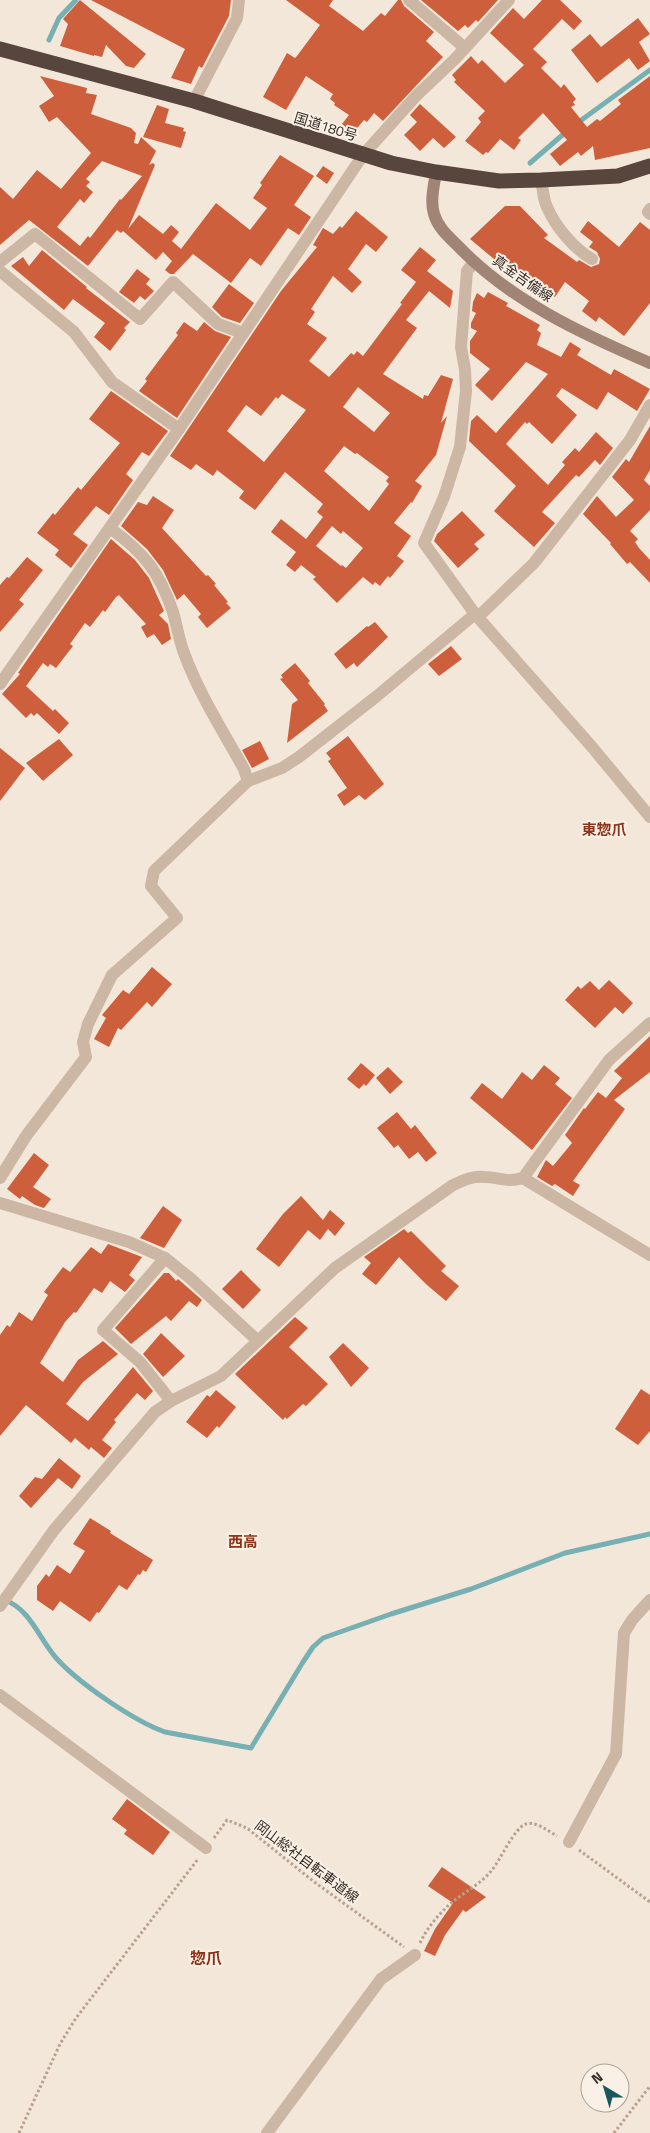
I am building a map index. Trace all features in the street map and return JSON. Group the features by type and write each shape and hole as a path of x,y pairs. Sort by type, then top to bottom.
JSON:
{"highway":[{"name":"国道180号","path":"0,50 194,101 363,154 436,172 499,181 541,180 618,176 650,166"}],"main road":[{"name":"真金吉備線","path":"436,172 432,196 434,213 441,228 474,262 530,304 598,341 650,363"}],"street":[{"path":"194,101 238,18 239,0"},
{"path":"409,0 465,48"},
{"path":"0,684 179,429 363,154 509,0"},
{"path":"541,180 546,206 560,228 583,254 592,259"},
{"path":"650,209 648,212 650,214"},
{"path":"0,262 35,234 140,319 172,282 218,324 243,333"},
{"path":"474,262 467,271 461,347 466,391 460,447 444,498 424,543 477,615 650,817"},
{"path":"0,271 74,332 112,382 179,429"},
{"path":"0,1178 26,1136 86,1057 83,1042 88,1024 112,975 177,918 151,886 154,871 248,781 282,768 299,757 477,615 534,563 630,440 650,406"},
{"path":"110,528 135,547 155,572 172,611 183,652 206,700 244,769 248,781"},
{"path":"0,1606 5,1589 18,1582 54,1530 155,1412 170,1401 222,1376 335,1268 453,1185 470,1178 486,1176 512,1181 523,1178 609,1060 650,1024"},
{"path":"523,1178 650,1255"},
{"path":"0,1203 129,1242 166,1258 258,1341"},
{"path":"166,1258 103,1330 140,1362 170,1401"},
{"path":"569,1842 616,1754 624,1633 627,1626 650,1600"},
{"path":"0,1695 206,1848"},
{"path":"267,2133 381,1979 415,1955"}],"path":[{"name":"岡山総社自転車道線","path":"19,2133 60,2044 71,2027 227,1820 247,1828 313,1881 415,1955"},
{"path":"415,1955 424,1935 436,1918 451,1903 492,1870 519,1828 528,1824 536,1824 569,1842 650,1902"},
{"path":"614,2133 650,2086"}],"building":[{"path":"80,0 146,54 134,68 126,66 106,45 102,57 60,46 68,24 63,19"},
{"path":"91,0 231,0 229,16 202,68 199,66 191,84 171,78 185,49"},
{"path":"286,0 333,0 329,6 363,31 381,13 385,16 398,0 401,0 404,6 434,32 426,41 443,57 383,121 374,113 367,122 364,120 353,133 342,124 349,115 334,105 335,103 330,99 333,94 306,76 286,110 263,97 287,53 295,58 320,25"},
{"path":"421,0 498,0 478,22 476,20 468,28 465,25 458,31"},
{"path":"542,0 560,0 582,21 574,30 562,19 533,49 547,62 541,68 561,88 564,84 576,99 573,102 575,105 571,107 587,127 597,119 600,121 621,104 618,100 650,76 650,148 595,160 593,146 581,156 578,152 560,166 550,154 567,140 543,113 518,138 521,140 514,150 500,139 488,153 486,152 483,155 465,141 481,122 478,118 485,111 454,82 456,80 452,75 471,56 478,64 482,60 505,83 524,65 490,33 513,8 524,19"},
{"path":"638,18 650,34 639,42 650,61 638,70 629,58 597,83 571,50 590,34 601,47"},
{"path":"40,76 87,88 86,93 97,95 91,114 131,128 136,133 134,143 138,144 141,137 156,151 149,165 153,163 155,165 128,229 139,215 163,234 171,225 179,232 172,241 181,249 216,203 250,230 267,208 253,198 262,185 260,183 280,155 314,176 294,205 311,217 299,235 288,228 261,266 250,258 231,283 193,254 174,274 170,274 165,270 172,261 163,252 156,260 123,231 121,233 117,230 88,266 29,220 0,245 0,187 13,199 37,170 61,189 91,153 57,117 49,122 39,106 54,96","holes":["102,161 142,176 120,199 90,238 88,236 80,246 57,227 80,199 84,203 93,192 86,186 90,182 86,179"]},
{"path":"420,104 456,137 444,148 433,138 420,151 404,135 417,122 410,115"},
{"path":"157,105 169,109 165,123 184,128 183,131 186,132 181,148 143,137"},
{"path":"323,166 334,173 327,184 316,176"},
{"path":"505,206 520,206 548,235 544,238 577,262 579,260 591,267 599,264 600,259 597,252 589,247 593,242 580,232 588,221 619,247 640,222 650,230 650,303 624,336 599,317 596,322 582,311 589,301 565,282 555,297 506,269 470,239"},
{"path":"356,211 388,237 376,252 366,244 348,269 362,282 352,293 333,276 311,309 315,312 307,324 327,338 309,361 329,377 351,353 354,355 357,351 363,356 416,282 401,270 420,247 436,260 427,271 453,291 450,308 429,291 406,320 417,328 383,374 423,399 424,395 428,396 441,375 453,379 441,423 447,416 436,455 415,481 422,486 412,503 394,523 411,536 397,556 404,561 390,578 388,576 380,586 375,582 373,585 363,577 337,603 313,579 316,577 301,565 295,572 286,565 296,552 271,532 281,519 306,539 323,517 317,512 323,504 285,472 255,510 239,498 244,491 217,470 213,476 196,464 191,470 170,456 281,291 317,247 313,245 323,228 333,234 340,226 342,228","holes":["358,387 390,413 374,432 343,407","282,394 306,410 264,462 227,431 246,405 261,416 276,397 278,399","344,446 355,454 357,453 389,477 386,481 389,484 369,511 324,471","332,526 341,534 343,531 363,548 346,568 316,546"]},
{"path":"42,250 86,288 130,322 124,328 126,330 110,351 94,337 105,323 73,299 64,310 11,266 23,257 29,266"},
{"path":"137,269 150,279 146,284 154,291 145,300 140,296 134,303 119,292"},
{"path":"229,284 254,303 240,323 222,317 212,307"},
{"path":"488,292 508,303 506,306 540,325 537,330 541,333 537,345 561,357 570,342 581,349 577,355 611,375 614,369 650,389 637,411 608,392 597,410 562,388 556,396 577,415 552,444 529,422 527,424 525,422 506,444 548,485 565,465 562,462 575,448 579,452 596,432 613,448 600,465 595,460 579,477 576,475 542,512 555,523 534,547 494,511 516,486 469,441 471,421 477,415 496,433 548,374 526,362 492,401 475,385 490,369 470,353 470,341 477,331 471,328 471,323 476,313 472,311 473,302 477,293 484,298"},
{"path":"184,322 197,331 204,322 215,331 231,337 177,418 139,391 147,381 145,379 178,335 176,333"},
{"path":"111,391 168,431 149,456 142,452 126,474 133,480 109,515 96,506 73,534 88,545 71,568 55,555 59,550 37,533 78,487 81,490 120,443 89,419"},
{"path":"650,426 650,470 644,480 650,486 650,510 630,531 638,539 635,542 639,548 650,560 650,583 630,562 627,564 611,543 583,514 597,496 616,517 634,500 612,477 626,459 629,462"},
{"path":"153,496 174,510 162,528 206,576 208,575 216,584 214,585 231,608 207,628 198,617 201,614 184,594 177,600 163,570 147,549 121,526 138,502 147,505"},
{"path":"462,511 485,535 474,544 479,549 458,568 434,541 437,534"},
{"path":"111,539 135,560 149,578 164,611 159,615 168,624 171,639 162,645 154,634 147,638 141,627 146,624 119,595 105,612 103,610 90,627 85,623 70,644 73,646 56,668 50,664 48,667 43,663 26,686 69,723 59,734 37,713 34,716 31,713 26,718 2,694 20,674 18,673"},
{"path":"27,557 43,570 19,600 24,604 0,632 0,585 7,577 9,578"},
{"path":"375,622 388,637 357,667 354,663 346,669 334,654 367,626"},
{"path":"451,646 462,659 439,676 428,664"},
{"path":"295,663 310,681 308,683 325,704 328,711 287,743 292,704 298,700 280,679 283,678 281,675"},
{"path":"348,736 384,784 365,800 359,795 344,806 337,795 347,788 328,761 331,759 326,753"},
{"path":"59,739 73,755 43,781 26,763"},
{"path":"260,741 269,759 252,768 242,750"},
{"path":"0,748 25,768 0,801"},
{"path":"152,967 172,984 152,1007 147,1002 121,1030 118,1028 109,1047 94,1039 106,1018 102,1015 123,990 129,994"},
{"path":"609,980 633,1003 623,1014 615,1007 595,1028 565,1000 578,986 581,989 590,981 599,990"},
{"path":"650,1036 650,1072 614,1100 625,1109 573,1181 580,1185 573,1196 555,1184 552,1186 537,1177 546,1160 553,1166 572,1143 565,1135 584,1108 598,1092 606,1098 622,1078 614,1071"},
{"path":"361,1063 375,1075 366,1086 364,1084 359,1089 347,1079"},
{"path":"544,1065 560,1078 555,1084 572,1098 532,1150 470,1098 482,1083 502,1099 522,1072 532,1080"},
{"path":"388,1067 403,1082 390,1094 376,1078"},
{"path":"397,1112 411,1129 415,1125 437,1153 426,1162 418,1152 409,1159 398,1145 394,1148 377,1128"},
{"path":"34,1153 49,1165 33,1187 51,1199 44,1208 35,1205 22,1196 20,1199 7,1189"},
{"path":"301,1196 323,1220 330,1210 345,1223 335,1236 328,1229 320,1240 308,1230 279,1267 256,1249 283,1214"},
{"path":"163,1206 182,1220 164,1248 140,1238"},
{"path":"404,1229 408,1233 411,1231 446,1266 441,1271 459,1286 446,1301 399,1257 376,1285 362,1274 371,1263 364,1257"},
{"path":"108,1244 142,1257 129,1275 135,1280 125,1292 110,1281 102,1293 94,1288 76,1313 74,1312 65,1322 40,1363 63,1382 78,1360 103,1341 118,1354 83,1382 66,1404 88,1421 133,1367 153,1391 145,1400 137,1393 114,1420 116,1422 102,1440 112,1448 104,1458 91,1447 89,1450 75,1438 71,1443 26,1405 0,1436 0,1335 7,1325 10,1327 19,1312 32,1321 48,1295 44,1292 63,1267 70,1272 91,1247 101,1254"},
{"path":"241,1270 261,1290 243,1309 222,1289"},
{"path":"164,1273 169,1273 176,1281 178,1279 202,1300 197,1307 189,1301 171,1321 166,1316 131,1344 115,1328"},
{"path":"295,1317 308,1328 289,1347 328,1384 306,1406 303,1404 287,1419 285,1417 283,1420 235,1374"},
{"path":"161,1333 185,1356 163,1377 143,1354"},
{"path":"343,1343 369,1368 351,1387 329,1357"},
{"path":"641,1389 650,1395 650,1431 638,1445 615,1429"},
{"path":"216,1390 236,1407 219,1428 217,1426 207,1438 186,1422 207,1395 210,1397"},
{"path":"59,1458 81,1476 72,1489 58,1478 31,1508 19,1496 35,1477 42,1479"},
{"path":"90,1518 153,1560 146,1572 143,1570 140,1575 138,1574 127,1590 119,1585 99,1613 97,1612 90,1622 60,1601 53,1611 37,1600 37,1586 46,1574 49,1577 57,1565 70,1574 85,1551 73,1544"},
{"path":"127,1799 170,1832 153,1855 124,1834 127,1830 112,1819"},
{"path":"442,1867 486,1897 466,1912 463,1910 445,1935 435,1956 424,1951 435,1929 453,1903 428,1886"}],"waterway":[{"path":"49,40 59,18 76,0"},
{"path":"576,124 650,70"},
{"path":"530,163 567,131"},
{"path":"5,1600 22,1611 57,1659 67,1669 123,1711 165,1732 251,1748 303,1662 313,1647 323,1638 471,1589 565,1553 650,1534"}],"district":[{"name":"東惣爪","path":"604,829"},
{"name":"西高","path":"243,1541"},
{"name":"惣爪","path":"206,1958"}]}
